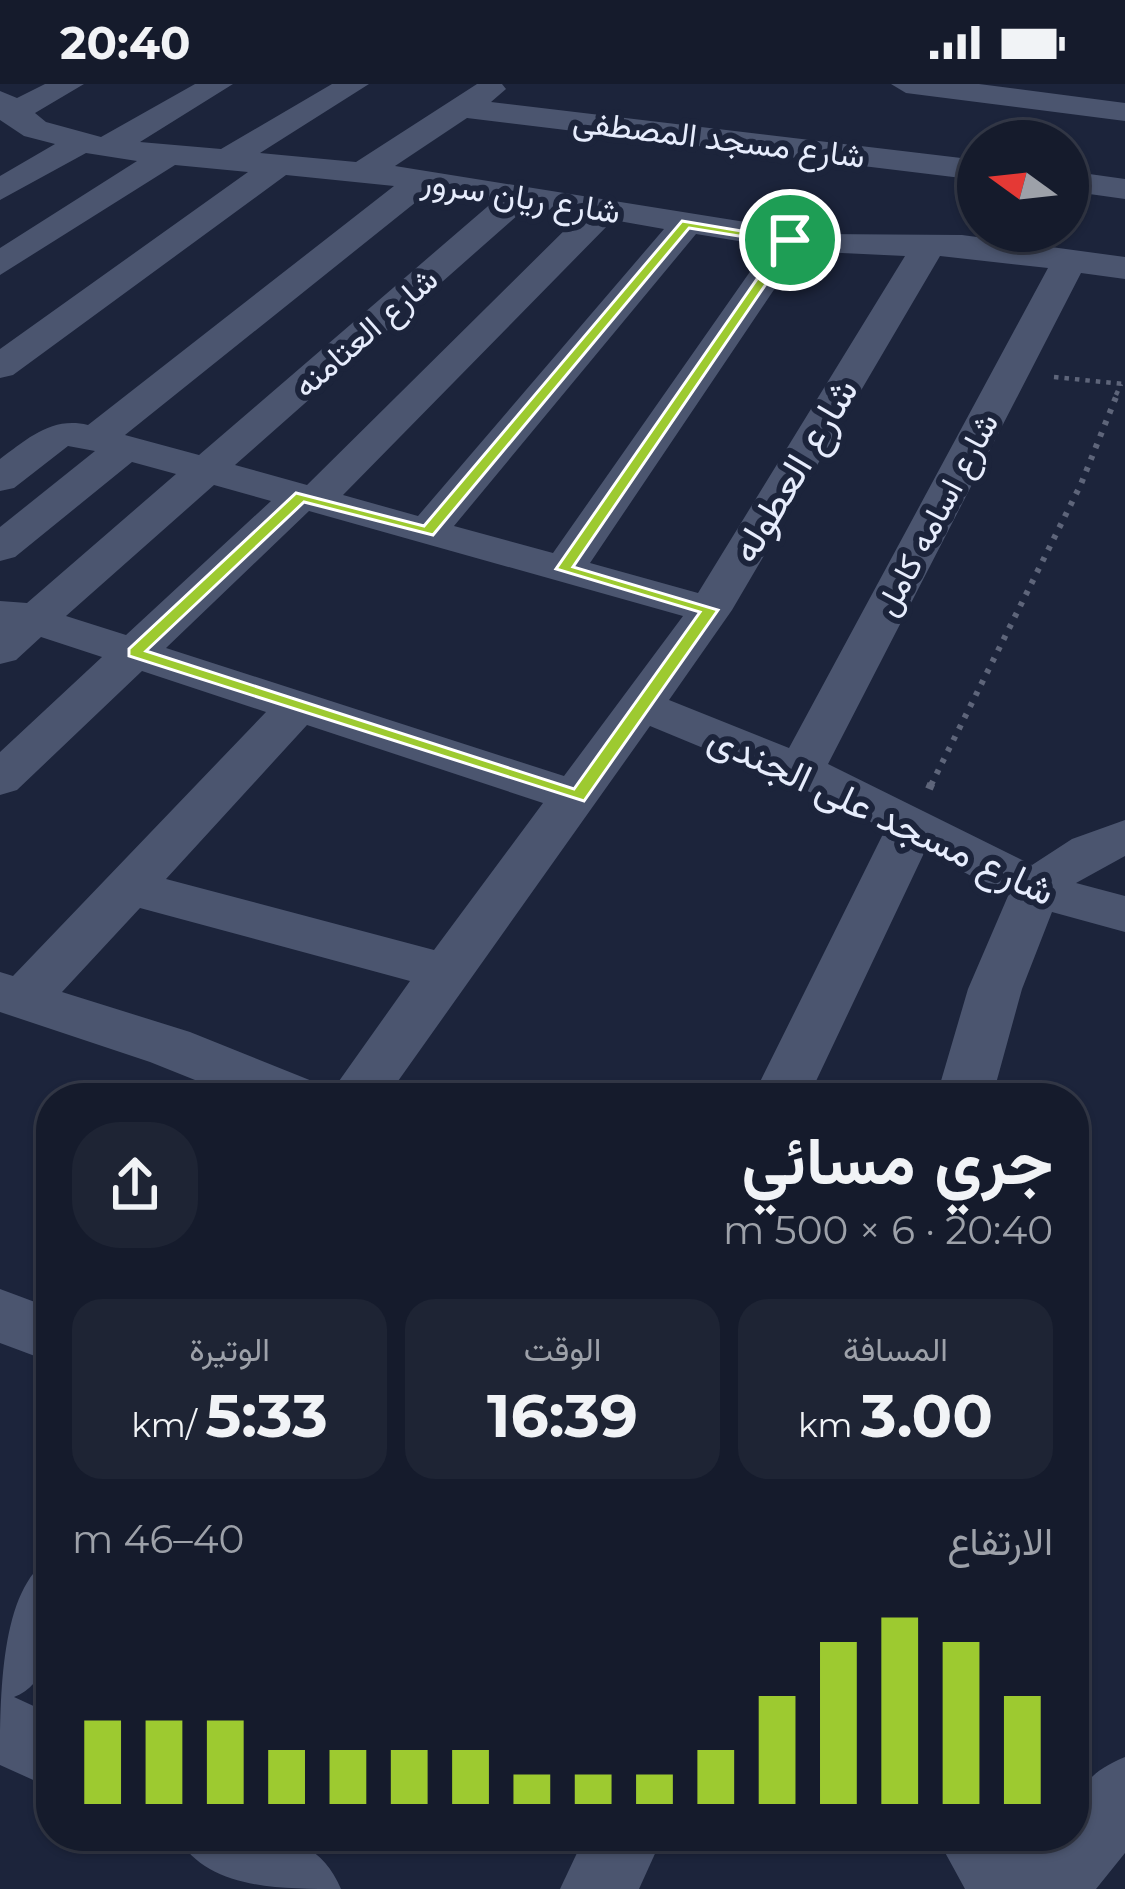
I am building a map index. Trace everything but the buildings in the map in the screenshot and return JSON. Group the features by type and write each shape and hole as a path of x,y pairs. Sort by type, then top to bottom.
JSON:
{"street":[{"path":"0,149 11,113 69,84"},
{"path":"0,190 218,84"},
{"path":"226,160 354,84"},
{"path":"364,172 497,84"},
{"path":"906,84 1125,112"},
{"name":"شارع مسجد المصطفى","path":"460,108 957,167"},
{"name":"شارع ريان سرور","path":"11,113 93,146 424,179 853,248 929,245 1125,268"},
{"path":"0,265 168,154"},
{"path":"0,367 280,164"},
{"path":"0,548 94,440 424,179"},
{"path":"1089,185 1125,189"},
{"name":"شارع العتامنه","path":"12,626 208,470 522,194"},
{"path":"0,779 308,498 605,209"},
{"path":"427,531 686,224"},
{"path":"563,569 790,240"},
{"name":"شارع العطوله","path":"366,1083 710,610 929,245"},
{"name":"شارع اسامه كامل","path":"802,769 1070,260"},
{"path":"0,479 94,440 710,610"},
{"path":"12,626 134,653 578,797"},
{"path":"255,1083 12,995 129,886 298,706"},
{"name":"شارع مسجد على الجندى","path":"642,706 802,769 914,822 1038,890 1125,914"},
{"path":"787,1083 914,822"},
{"path":"969,1083 1001,976 1038,890 1065,867 1125,837"},
{"path":"129,886 446,972"},
{"path":"0,1315 36,1330"},
{"path":"0,1670 36,1614"},
{"path":"0,1727 36,1745"},
{"path":"1089,1838 1125,1794"},
{"path":"247,1851 302,1889"},
{"path":"599,1889 618,1851"},
{"path":"984,1851 1010,1889"},
{"path":"1047,1889 1078,1851"}],"path":[{"path":"914,822 1081,484 1123,384 1011,372"}],"route":[{"path":"686,224 790,240 563,569 710,610 578,797 134,653 301,496 427,531 686,224"}]}
